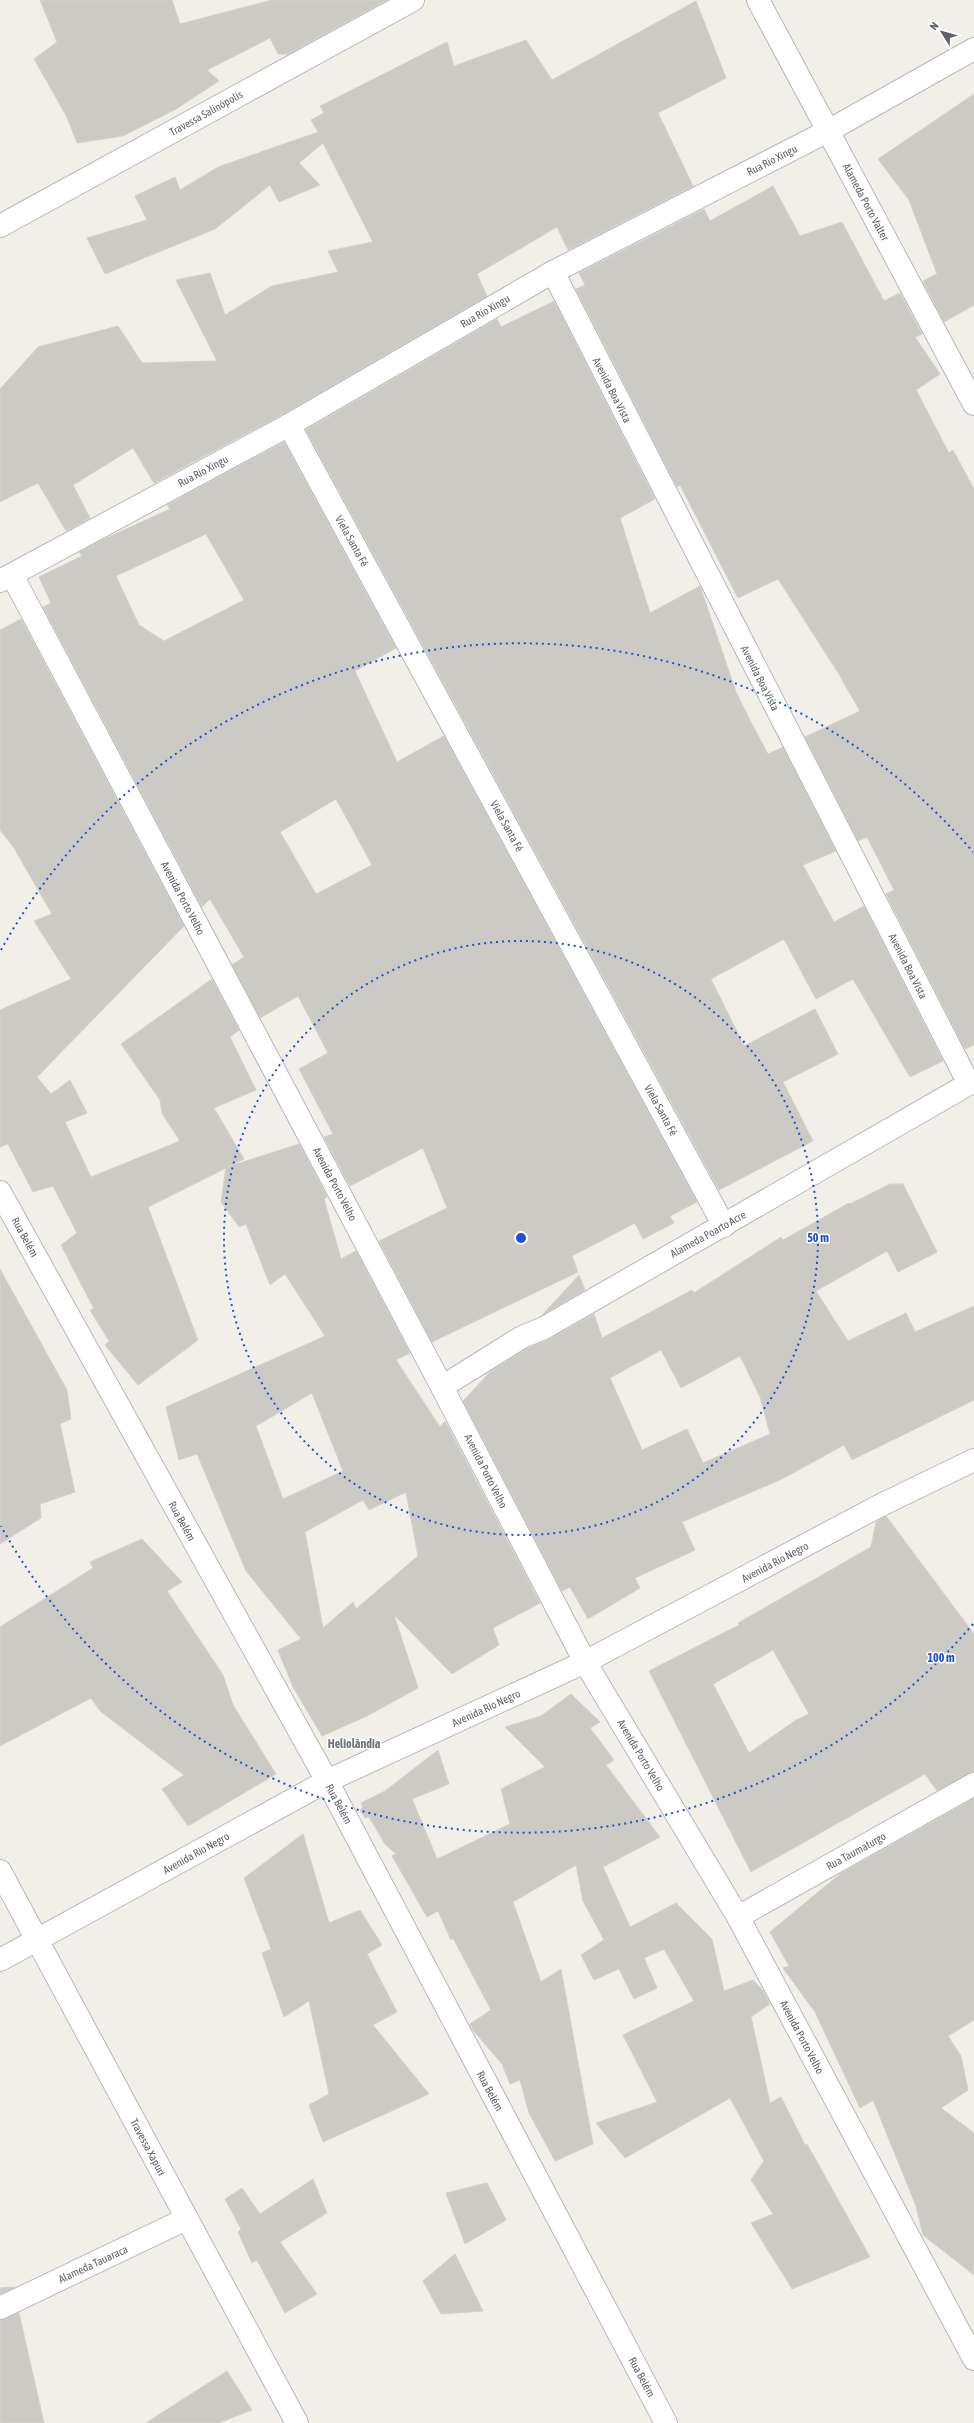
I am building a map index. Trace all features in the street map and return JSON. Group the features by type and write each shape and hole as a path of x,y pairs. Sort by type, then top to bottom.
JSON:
{"street":[{"name":"Travessa Salinópolis","path":"0,226 413,0"},
{"name":"Alameda Porto Valter","path":"758,0 974,404"},
{"name":"Rua Rio Xingu","path":"6,578 289,425 553,272 828,132 974,49"},
{"name":"Avenida Boa Vista","path":"553,272 971,1082"},
{"name":"Viela Santa Fé","path":"289,425 724,1226"},
{"name":"Avenida Porto Velho","path":"6,578 442,1387 585,1662 738,1917 974,2359"},
{"name":"Alameda Poarto Acre","path":"442,1387 522,1337 544,1328 724,1226 971,1082"},
{"name":"Rua Belém","path":"0,1192 327,1781 666,2423"},
{"name":"Avenida Rio Negro","path":"0,1960 327,1781 585,1662 879,1506 974,1460"},
{"name":"Rua Taumaturgo","path":"738,1917 974,1784"},
{"name":"Travessa Xapuri","path":"0,1871 297,2423"},
{"name":"Alameda Tauaraca","path":"0,2308 186,2219"}],"building":[{"path":"40,0 172,0 180,24 272,0 387,0 288,54 278,54 270,38 207,70 219,81 176,109 123,136 77,143 67,117 34,59 57,42"},
{"path":"696,1 726,78 658,113 693,186 568,250 557,227 477,274 487,296 283,414 154,483 133,448 73,485 90,518 66,531 38,483 0,502 0,389 38,347 118,326 142,363 217,361 176,280 210,273 225,315 272,286 338,272 328,251 373,242 323,143 299,163 320,185 279,202 270,185 215,229 105,274 87,238 147,220 135,196 175,177 180,190 218,167 318,132 311,120 324,113 320,106 447,42 454,66 526,40 552,80"},
{"path":"974,94 974,305 944,322 923,281 937,274 909,200 878,159"},
{"path":"773,186 800,236 842,222 884,301 900,293 922,334 915,337 940,374 916,390 949,453 953,450 974,489 974,1045 965,1049 886,894 894,890 867,837 858,841 805,737 860,711 837,671 778,579 738,598 680,485 677,487 576,289 585,285 579,273 704,209 710,221"},
{"path":"554,301 655,499 620,518 650,613 700,586 736,692 753,726 768,754 783,747 836,851 803,865 834,922 864,906 943,1061 910,1077 853,979 816,999 784,939 711,979 744,1046 815,1009 838,1054 783,1082 813,1141 719,1190 306,430 497,319 501,327"},
{"path":"284,442 396,648 355,671 397,762 444,736 697,1202 670,1216 674,1223 643,1239 635,1223 572,1256 578,1272 432,1342 379,1241 447,1208 423,1148 350,1186 324,1137 333,1134 299,1069 328,1053 298,996 260,1018 232,965 244,957 210,899 202,907 43,607 51,603 39,577 82,556 79,552 102,540 170,509 167,505","holes":["206,534 244,600 164,641 139,625 116,576","336,799 372,865 316,894 280,832"]},
{"path":"21,619 184,926 37,1077 51,1094 70,1080 87,1113 65,1122 91,1177 180,1141 162,1113 160,1100 121,1044 212,979 239,1030 230,1037 256,1090 214,1108 244,1159 227,1167 299,1144 327,1197 324,1199 341,1259 356,1251 410,1353 396,1360 440,1427 445,1421 540,1603 493,1628 499,1645 452,1674 394,1615 418,1688 367,1716 322,1736 293,1687 278,1650 301,1639 246,1571 197,1454 179,1460 166,1407 325,1336 285,1274 270,1285 246,1224 239,1227 221,1202 226,1168 148,1207 198,1340 138,1385 105,1345 109,1341 90,1310 94,1309 61,1245 77,1233 53,1186 33,1192 8,1144 0,1147 0,1010 71,979 34,921 52,914 14,848 0,830 0,630","holes":["312,1393 343,1471 283,1499 256,1426","406,1492 418,1556 356,1609 353,1602 323,1628 305,1532 363,1500 369,1510"]},
{"path":"890,1184 903,1184 937,1252 898,1272 887,1251 816,1291 848,1341 906,1313 915,1332 974,1306 974,1400 852,1460 844,1445 782,1479 682,1522 695,1550 635,1578 640,1588 588,1619 570,1587 562,1591 463,1401 491,1371 528,1348 550,1339 594,1314 602,1338 692,1290 694,1293 781,1237 783,1240 849,1203 850,1204","holes":["661,1350 681,1388 740,1356 760,1397 770,1434 703,1463 687,1429 642,1450 610,1378"]},
{"path":"0,1269 67,1390 71,1419 60,1424 75,1492 40,1504 41,1518 0,1544"},
{"path":"579,1275 585,1290 543,1314"},
{"path":"886,1516 974,1634 974,1772 937,1791 925,1774 751,1872 649,1671 739,1625 738,1623 871,1547 876,1522","holes":["773,1650 809,1714 796,1720 749,1753 713,1684"]},
{"path":"142,1539 182,1582 167,1591 223,1675 233,1705 276,1774 188,1826 162,1789 184,1775 100,1711 91,1698 0,1746 0,1627 93,1568 90,1562"},
{"path":"571,1694 600,1722 590,1728 614,1760 606,1765 660,1837 603,1867 630,1927 676,1903 712,1939 724,1991 753,1980 763,1991 770,2004 751,2017 770,2103 781,2097 805,2145 807,2144 870,2257 792,2289 751,2223 773,2214 751,2180 764,2161 730,2098 625,2158 596,2123 657,2102 623,2035 694,2001 664,1949 644,1958 657,1988 634,1999 619,1969 594,1980 581,1955 604,1940 583,1901 576,1865 513,1902 541,1982 561,1969 593,2144 555,2161 529,2113 520,2080 510,2084 502,2064 473,2030 470,2024 491,2010 453,1938 451,1940 438,1911 427,1917 392,1856 396,1854 385,1844 369,1817 365,1818 360,1810 363,1807 361,1803 385,1791 438,1750 449,1784 412,1799 437,1859 510,1824 501,1789 545,1767 505,1727 541,1716"},
{"path":"974,1798 974,2020 948,2036 961,2056 968,2090 941,2108 974,2133 974,2275 923,2235 916,2206 873,2100 860,2108 815,2012 783,1968 789,1966 770,1932 840,1874"},
{"path":"303,1834 329,1923 360,1910 382,1945 367,1954 397,2012 373,2025 429,2094 323,2142 309,2105 329,2094 309,2001 284,2017 262,1953 271,1949 244,1878"},
{"path":"313,2179 327,2213 280,2242 317,2294 285,2313 257,2260 252,2263 238,2232 241,2229 225,2199 242,2188 260,2214"},
{"path":"487,2183 506,2220 465,2244 446,2193"},
{"path":"455,2254 483,2311 441,2314 423,2281"},
{"path":"0,2288 14,2288 0,2294"},
{"path":"19,2313 44,2423 0,2423 0,2320"},
{"path":"227,2371 252,2410 218,2423 146,2423"}],"district":[{"name":"Heliolândia","path":"354,1744"}]}
